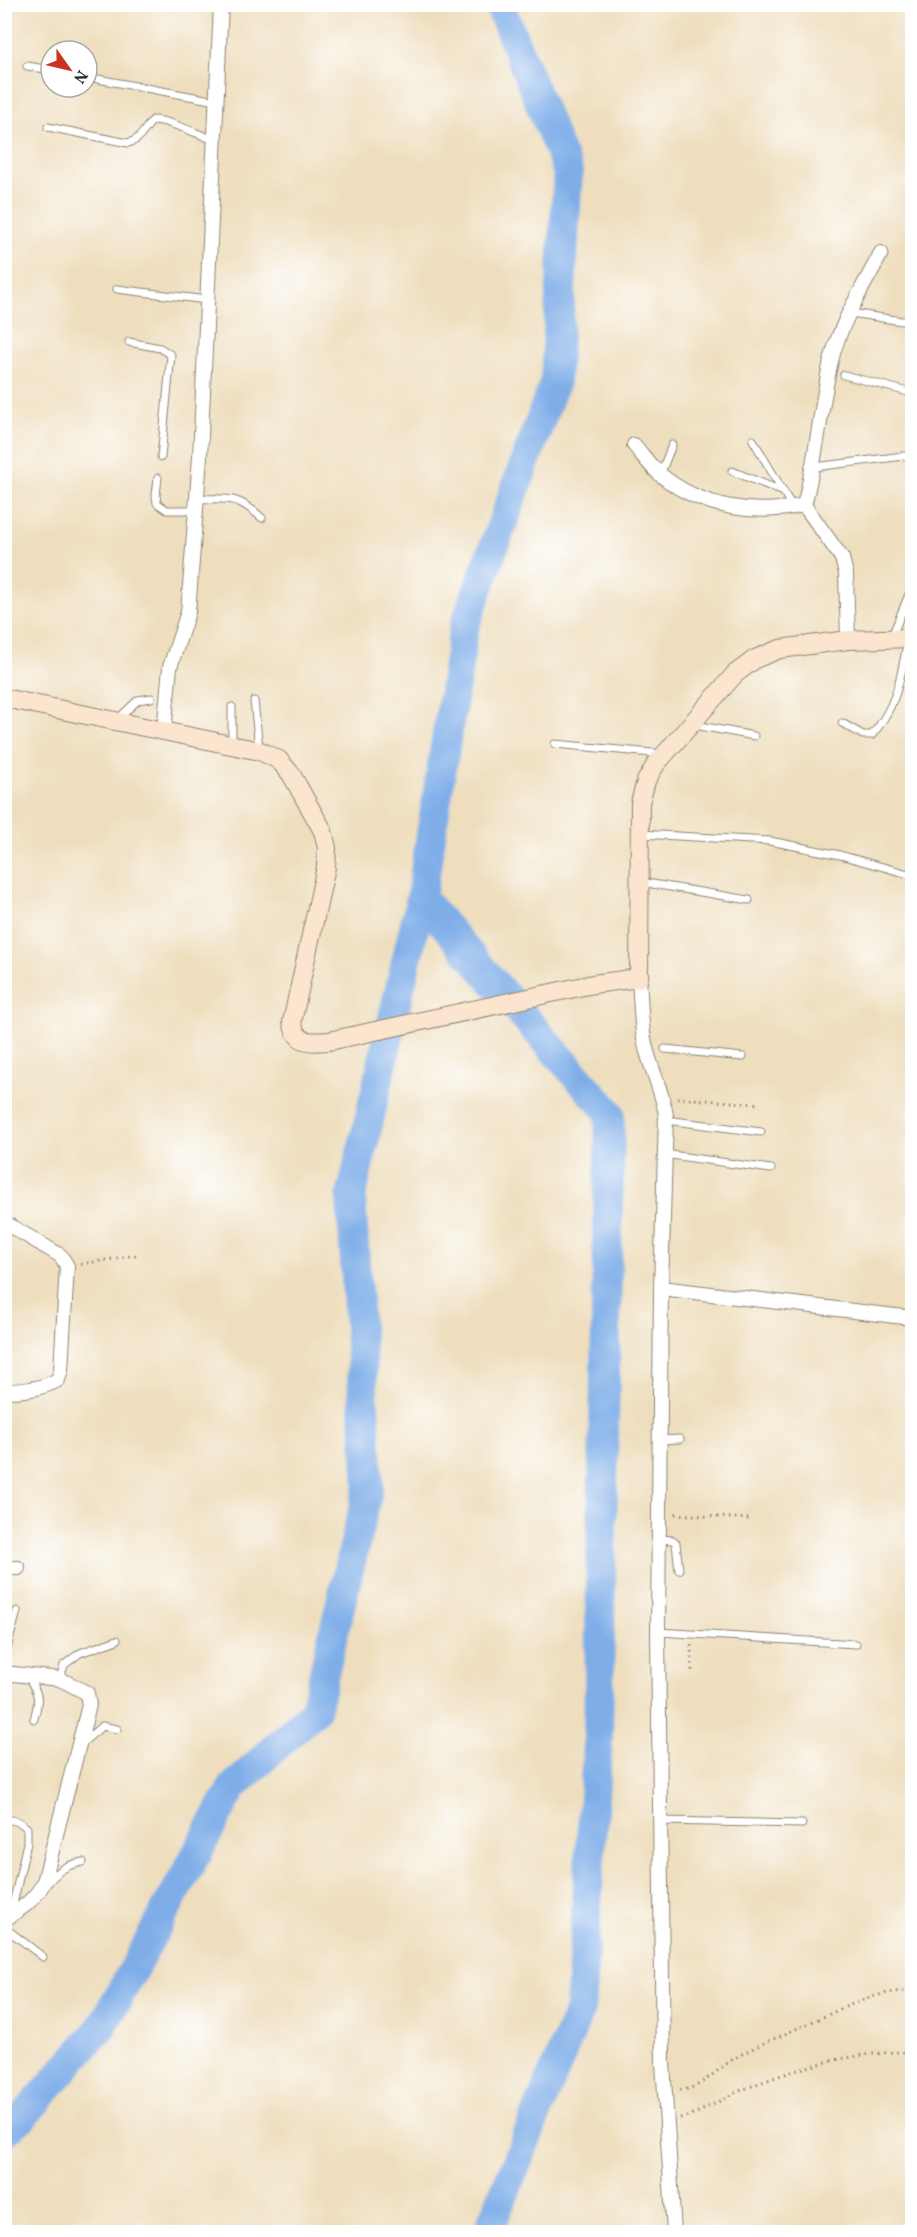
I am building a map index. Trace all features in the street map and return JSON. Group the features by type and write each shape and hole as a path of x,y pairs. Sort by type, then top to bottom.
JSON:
{"main road":[{"path":"4,698 260,751 279,760 291,774 323,831 327,848 326,867 292,1022 294,1032 300,1039 310,1042 329,1041 593,984 639,978 640,803 646,781 665,754 735,674 755,659 780,650 848,640 904,638"}],"street":[{"path":"164,732 170,667 188,612 196,504 221,4"},
{"path":"799,506 814,467 837,343 881,254"},
{"path":"634,444 660,476 682,490 722,505 745,510 779,511 799,506"},
{"path":"799,506 842,558 846,574 848,640"},
{"path":"639,978 643,1031 663,1097 666,1119 661,1288 658,1632 665,2089 674,2232"},
{"path":"4,1222 61,1256 68,1266 61,1370 58,1380 46,1387 4,1391"},
{"path":"661,1288 912,1318"},
{"path":"4,1673 60,1679 87,1693 89,1705 44,1882 30,1902 6,1921"}],"lane":[{"path":"27,66 39,68"},
{"path":"99,79 216,101"},
{"path":"48,127 128,143 140,138 144,128 153,120 165,120 177,127 214,140"},
{"path":"117,289 207,300"},
{"path":"850,313 902,321"},
{"path":"129,342 160,348 171,355 161,457"},
{"path":"844,375 912,393"},
{"path":"753,440 784,492 799,506"},
{"path":"660,476 672,445"},
{"path":"814,467 912,455"},
{"path":"732,471 784,492"},
{"path":"158,478 157,503 167,510 232,499 245,503 262,518"},
{"path":"842,723 863,735 872,735 891,709 912,587"},
{"path":"115,721 138,700 151,698"},
{"path":"254,701 260,751"},
{"path":"232,707 232,746"},
{"path":"692,724 754,736"},
{"path":"555,744 665,754"},
{"path":"640,834 770,841 840,855 912,875"},
{"path":"640,882 749,900"},
{"path":"665,1049 742,1057"},
{"path":"666,1119 761,1132"},
{"path":"664,1154 771,1169"},
{"path":"659,1440 680,1438"},
{"path":"659,1539 673,1540 676,1543 679,1570"},
{"path":"4,1659 17,1611"},
{"path":"658,1632 856,1644"},
{"path":"60,1679 64,1665 80,1653 117,1640"},
{"path":"27,1676 36,1689 39,1700 34,1719"},
{"path":"78,1747 102,1726 117,1730"},
{"path":"4,1818 19,1822 27,1828 27,1843 6,1921 43,1957"},
{"path":"660,1821 802,1824"},
{"path":"39,1892 59,1870 68,1865 83,1862"}],"path":[{"path":"663,1097 759,1104"},
{"path":"68,1266 137,1256"},
{"path":"675,1514 749,1519"},
{"path":"690,1634 692,1672"},
{"path":"665,2089 683,2091 690,2088 750,2050 841,2009 894,1992 912,1991"},
{"path":"668,2122 691,2116 728,2096 793,2072 869,2053 912,2052"}],"waterway":[{"path":"488,2232 580,2009 598,1737 610,1113 421,898 464,628 555,381 568,172 499,4"},
{"path":"4,2132 24,2116 103,2025 233,1787 315,1710 369,1486 351,1197 421,898"}]}
